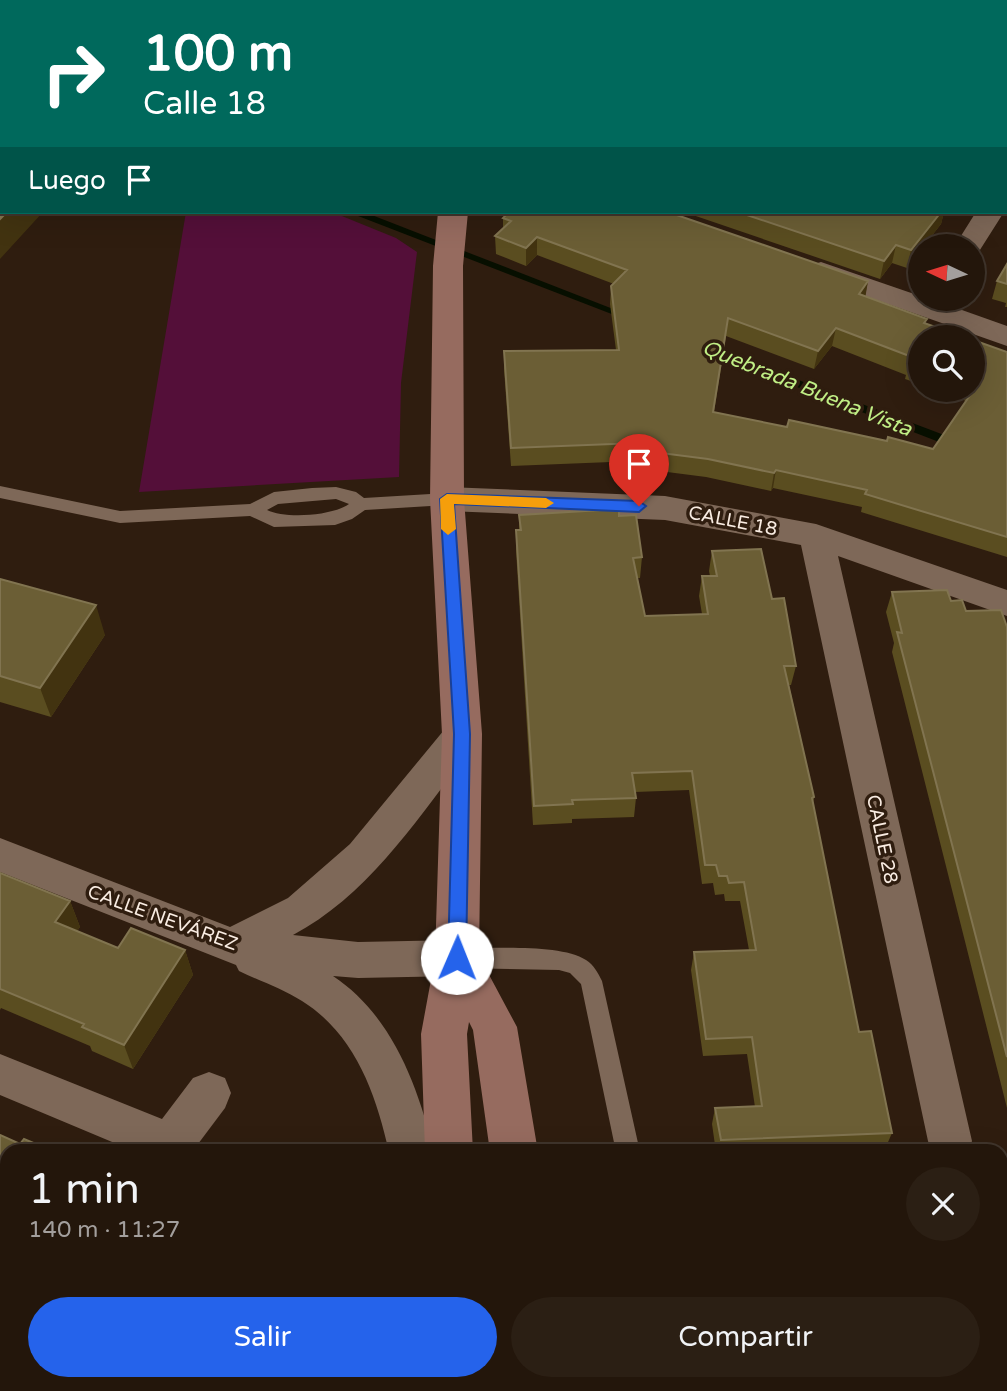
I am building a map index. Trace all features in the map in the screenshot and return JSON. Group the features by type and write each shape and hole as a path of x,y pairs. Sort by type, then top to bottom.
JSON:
{"street":[{"path":"976,234 989,214"},
{"path":"449,1144 444,1034 457,958 462,734 447,499 448,265 452,220"},
{"path":"796,262 908,297"},
{"path":"949,312 1007,337"},
{"name":"CALLE 18","path":"447,499 665,508 816,536 1007,603"},
{"name":"CALLE 28","path":"816,536 950,1141"},
{"path":"232,946 303,910 364,856 462,734"},
{"name":"CALLE NEVÁREZ","path":"0,855 232,946 358,960 457,958"},
{"path":"232,946 327,994 370,1039 404,1112 410,1144"},
{"path":"457,958 495,1027 513,1144"},
{"path":"0,1074 170,1144 209,1093"}],"lane":[{"path":"0,492 120,517 253,510 274,498 312,494 343,495 361,505"},
{"path":"253,510 274,521 335,519 361,505 447,499"},
{"path":"457,958 559,960 571,962 584,970 591,981 626,1144"}],"shaded area":[{"path":"186,214 337,214 396,238 417,252 401,383 399,477 139,492"}],"building":[{"path":"507,214 674,214 868,281 859,294 927,319 924,323 930,325 908,325 908,355 836,328 818,351 728,318 713,412 787,427 789,420 887,441 888,437 933,449 965,402 985,402 985,344 1007,352 1007,537 865,494 867,490 776,470 774,473 708,459 637,450 638,443 511,448 504,351 619,350 611,286 627,270 537,237 526,248 495,236 511,221 503,218"},
{"path":"744,214 939,214 924,234 908,234 908,249 896,245 884,261"},
{"path":"1007,264 1007,284 997,281"},
{"path":"619,509 619,516 636,515 642,557 633,558 645,616 708,614 702,576 717,576 712,551 761,549 772,599 784,598 796,666 784,666 814,797 812,798 859,1032 871,1031 892,1133 721,1140 715,1108 762,1106 752,1037 706,1039 694,952 756,950 744,882 729,883 727,876 719,876 716,865 705,865 692,771 632,773 636,798 572,800 573,804 534,806 516,530 521,530 519,515"},
{"path":"0,579 96,605 40,688 0,676"},
{"path":"947,590 951,601 962,600 966,611 1001,610 1007,627 1007,1057 897,632 902,633 892,592"},
{"path":"0,873 70,901 55,922 118,948 131,928 185,950 124,1045 82,1027 84,1024 0,989"},
{"path":"0,1135 20,1144 0,1144"},
{"path":"24,1139 36,1144 20,1144"}],"waterway":[{"name":"Quebrada Buena Vista","path":"361,214 626,316"},
{"name":"Quebrada Buena Vista","path":"708,349 956,444"}],"slow traffic":[{"path":"448,529 447,499 546,503"}],"route":[{"path":"457,958 462,734 447,499 639,506"}]}
